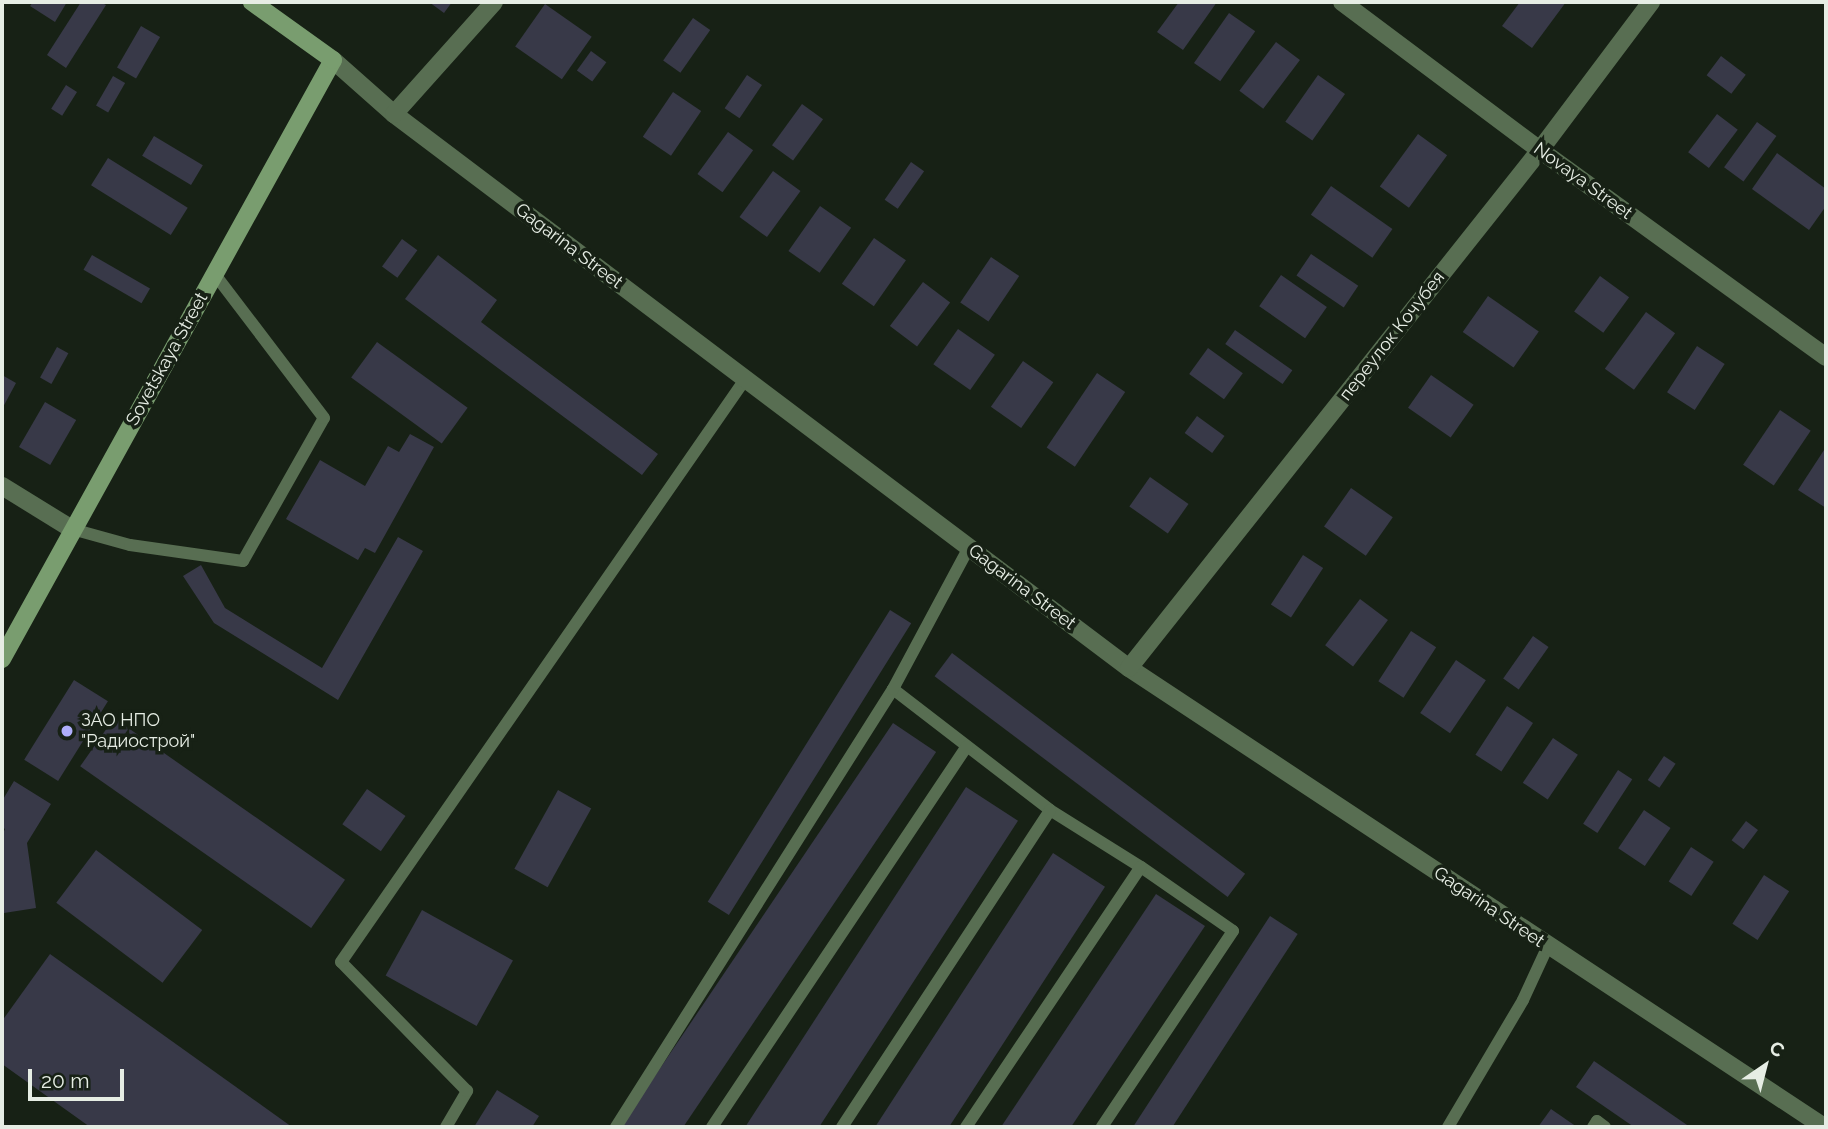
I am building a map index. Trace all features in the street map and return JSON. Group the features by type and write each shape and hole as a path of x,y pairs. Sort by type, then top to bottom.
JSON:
{"street":[{"name":"Gagarina Street","path":"252,2 333,60 394,114 1129,668 1824,1127"},
{"path":"394,114 494,2"},
{"name":"Novaya Street","path":"1342,2 1540,150 1826,356"},
{"name":"переулок Кочубея","path":"1129,668 1540,150 1651,2"},
{"name":"Sovetskaya Street","path":"2,659 333,60"},
{"path":"2,486 72,529"}],"lane":[{"path":"72,529 130,545 243,561 324,418 214,273"},
{"path":"446,1127 467,1091 341,962 746,379"},
{"path":"616,1127 893,689 969,547"},
{"path":"893,689 1050,810 1141,867 1233,931 1102,1127"},
{"path":"712,1127 967,746"},
{"path":"842,1127 1050,810"},
{"path":"966,1127 1141,867"},
{"path":"1448,1127 1523,1000 1548,946"},
{"path":"1593,1127 1597,1121 1605,1127"}],"building":[{"path":"33,2 67,2 55,22 30,6"},
{"path":"81,2 100,2 106,5 66,68 47,55"},
{"path":"429,2 452,2 444,13"},
{"path":"1179,2 1217,2 1183,50 1157,32"},
{"path":"1520,2 1566,2 1532,48 1502,26"},
{"path":"545,4 592,37 562,79 515,47"},
{"path":"1229,13 1255,31 1220,81 1194,63"},
{"path":"693,18 710,30 680,73 663,61"},
{"path":"141,26 160,37 136,79 117,68"},
{"path":"1276,42 1300,60 1263,109 1239,91"},
{"path":"591,51 606,62 592,82 577,70"},
{"path":"1721,56 1746,75 1731,94 1707,75"},
{"path":"747,75 762,85 740,118 725,108"},
{"path":"1318,75 1345,94 1312,141 1285,122"},
{"path":"113,76 125,83 108,112 96,105"},
{"path":"66,85 77,92 62,116 51,109"},
{"path":"673,92 701,111 671,156 643,137"},
{"path":"802,104 823,119 793,161 772,145"},
{"path":"1717,114 1738,130 1709,168 1688,152"},
{"path":"1757,122 1776,136 1744,181 1724,167"},
{"path":"728,132 753,150 723,192 697,174"},
{"path":"1418,134 1447,155 1409,208 1380,187"},
{"path":"154,136 203,165 191,185 142,156"},
{"path":"1777,153 1826,189 1826,206 1809,230 1752,189"},
{"path":"108,158 188,208 171,235 91,185"},
{"path":"911,162 924,171 898,209 885,200"},
{"path":"773,171 801,191 767,237 739,217"},
{"path":"1331,186 1392,229 1372,258 1311,215"},
{"path":"820,206 851,228 820,273 788,251"},
{"path":"874,238 906,260 874,306 842,284"},
{"path":"402,239 417,250 397,278 382,267"},
{"path":"1311,254 1358,286 1344,307 1296,276"},
{"path":"92,255 150,288 142,303 84,270"},
{"path":"438,255 497,300 481,322 658,454 642,475 405,299"},
{"path":"991,257 1019,276 988,322 960,303"},
{"path":"1281,275 1327,307 1305,338 1259,306"},
{"path":"1600,276 1629,297 1603,333 1574,312"},
{"path":"923,282 950,302 917,346 890,326"},
{"path":"1488,296 1539,332 1514,368 1463,332"},
{"path":"1646,312 1675,333 1634,390 1605,369"},
{"path":"958,329 995,355 970,390 933,364"},
{"path":"1235,330 1292,370 1283,384 1225,344"},
{"path":"377,342 468,408 442,443 351,378"},
{"path":"1697,346 1725,364 1695,410 1667,392"},
{"path":"57,347 68,353 51,384 40,378"},
{"path":"1208,348 1243,373 1224,399 1189,374"},
{"path":"1023,361 1053,382 1021,428 991,407"},
{"path":"1097,373 1125,392 1075,467 1047,448"},
{"path":"2,375 16,383 2,409"},
{"path":"1431,375 1474,405 1451,438 1408,408"},
{"path":"45,402 76,420 50,465 19,447"},
{"path":"1780,410 1811,431 1774,485 1743,465"},
{"path":"1197,416 1225,436 1212,453 1185,433"},
{"path":"410,434 434,447 375,553 365,548 358,560 286,519 320,460 365,486 388,446 399,452"},
{"path":"1826,447 1826,508 1798,490"},
{"path":"1150,477 1189,504 1168,533 1129,506"},
{"path":"1351,488 1393,517 1366,556 1324,527"},
{"path":"398,537 423,551 338,700 214,623 183,576 201,565 225,608 322,668"},
{"path":"1303,555 1323,568 1291,618 1271,604"},
{"path":"1360,599 1388,620 1353,666 1325,645"},
{"path":"890,610 911,623 729,915 708,902"},
{"path":"1411,631 1436,647 1403,698 1378,681"},
{"path":"1533,636 1549,647 1519,689 1503,679"},
{"path":"952,653 1245,874 1228,897 935,676"},
{"path":"1456,660 1486,680 1450,733 1420,713"},
{"name":"ЗАО НПО \"Радиострой\"","path":"74,680 108,701 58,781 24,760"},
{"path":"1507,706 1533,723 1501,772 1475,755"},
{"path":"114,718 345,880 311,928 80,766"},
{"path":"893,723 936,752 683,1127 622,1125"},
{"path":"1553,738 1578,755 1548,800 1523,783"},
{"path":"1664,756 1676,764 1659,788 1648,780"},
{"path":"1618,770 1632,779 1597,833 1583,824"},
{"path":"14,781 51,804 27,843 36,908 4,913 2,835 5,829 2,827 2,801"},
{"path":"966,787 1018,821 819,1127 745,1127"},
{"path":"367,789 406,816 381,851 342,824"},
{"path":"558,790 591,808 548,887 514,869"},
{"path":"1644,810 1671,828 1645,866 1618,848"},
{"path":"1746,821 1758,830 1744,849 1732,840"},
{"path":"1691,847 1714,862 1691,896 1669,881"},
{"path":"96,850 202,930 162,983 56,903"},
{"path":"1053,853 1105,887 949,1127 875,1127"},
{"path":"1764,875 1789,891 1758,940 1732,924"},
{"path":"1156,894 1205,926 1071,1127 1001,1127"},
{"path":"422,910 513,960 477,1026 386,976"},
{"path":"1270,916 1298,934 1172,1127 1133,1127"},
{"path":"50,954 292,1127 90,1127 2,1064 2,1021"},
{"path":"1594,1061 1690,1127 1634,1127 1576,1087"},
{"path":"497,1090 539,1116 532,1127 474,1127"},
{"path":"1551,1109 1577,1127 1538,1127"}],"place":[{"name":"ЗАО НПО \"Радиострой\"","path":"67,731"}]}
